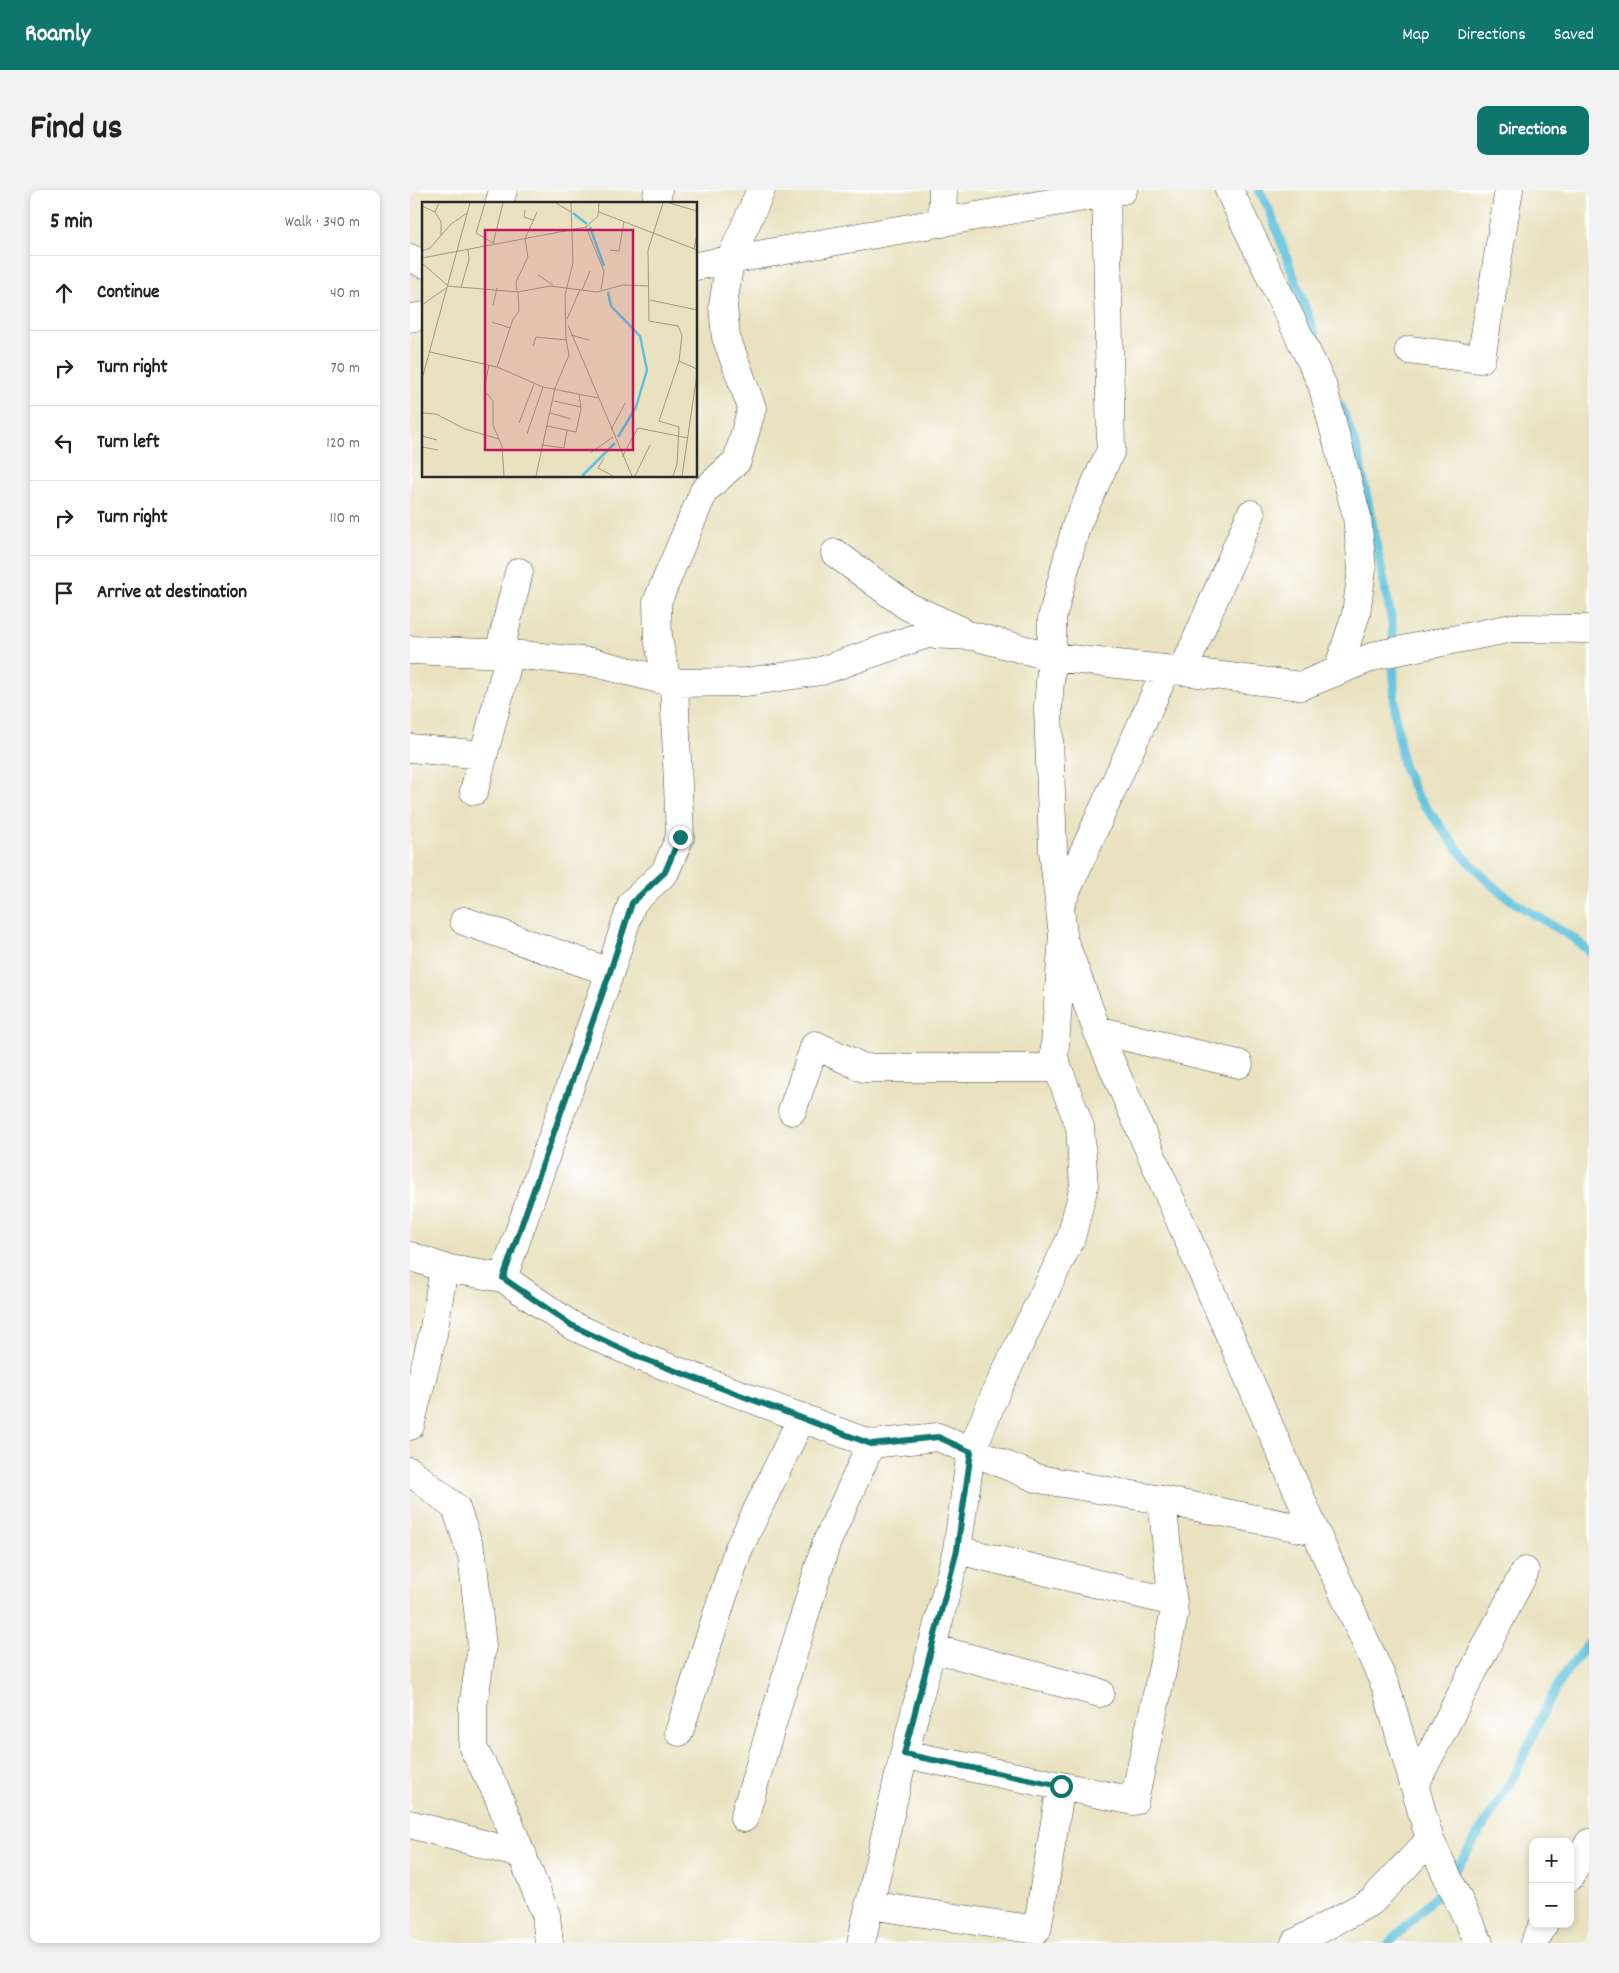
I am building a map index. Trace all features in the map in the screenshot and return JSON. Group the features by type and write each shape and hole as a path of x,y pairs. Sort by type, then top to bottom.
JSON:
{"street":[{"path":"503,1278 610,972 632,903 665,872 680,837 670,682 658,639 657,602 704,491 707,474 738,462 752,408 726,336 723,306 730,260 761,190"},
{"path":"942,223 943,190"},
{"path":"1230,190 1322,384 1357,517 1362,569 1356,614 1338,670"},
{"path":"1409,350 1481,359 1509,190"},
{"path":"699,264 942,223 1111,191 1111,450 1076,526 1052,618 1052,657 1048,707 1053,850 1062,935 1054,1058 1080,1127 1084,1186 1071,1238 996,1392 971,1452 957,1550 904,1754 861,1943"},
{"path":"410,258 422,263"},
{"path":"1059,906 1251,514"},
{"path":"835,553 907,606 973,636 1052,657 1301,686 1377,655 1512,628 1589,629"},
{"path":"474,791 504,654 518,572"},
{"path":"410,650 504,654 592,662 670,682 746,682 821,670 927,634 973,636"},
{"path":"410,748 483,755"},
{"path":"464,921 610,972"},
{"path":"1062,935 1097,1030 1315,1530 1386,1687 1430,1840 1479,1943"},
{"path":"1097,1030 1239,1064"},
{"path":"792,1112 815,1045 864,1068 1058,1068"},
{"path":"410,1256 444,1268 503,1278 571,1325 641,1358 871,1444 938,1437 1038,1478 1315,1530"},
{"path":"410,1426 433,1334 444,1268"},
{"path":"679,1732 738,1550 802,1417"},
{"path":"744,1818 826,1544 871,1444"},
{"path":"410,1471 456,1508 472,1555 482,1646 473,1707 473,1748 496,1791 523,1855 546,1915 549,1943"},
{"path":"904,1754 1134,1801 1174,1615 1162,1500"},
{"path":"957,1550 1173,1602"},
{"path":"1414,1786 1525,1571"},
{"path":"932,1648 1100,1693"},
{"path":"869,1905 1037,1930 1061,1786"},
{"path":"410,1824 523,1855"},
{"path":"1295,1943 1372,1901 1430,1840"},
{"path":"1574,1870 1589,1843"},
{"path":"1534,1943 1542,1928"}],"waterway":[{"path":"1259,190 1269,209 1324,359"},
{"path":"1341,406 1358,453 1392,622 1395,713 1403,765 1417,796 1464,857 1490,883 1512,901 1575,939 1589,952"},
{"path":"1389,1943 1435,1897 1462,1860 1515,1775 1542,1715 1563,1676 1589,1643"}],"route":[{"path":"680,837 665,872 632,903 610,972 503,1278 571,1325 641,1358 871,1444 938,1437 971,1452 957,1550 904,1754 1061,1786"}]}
